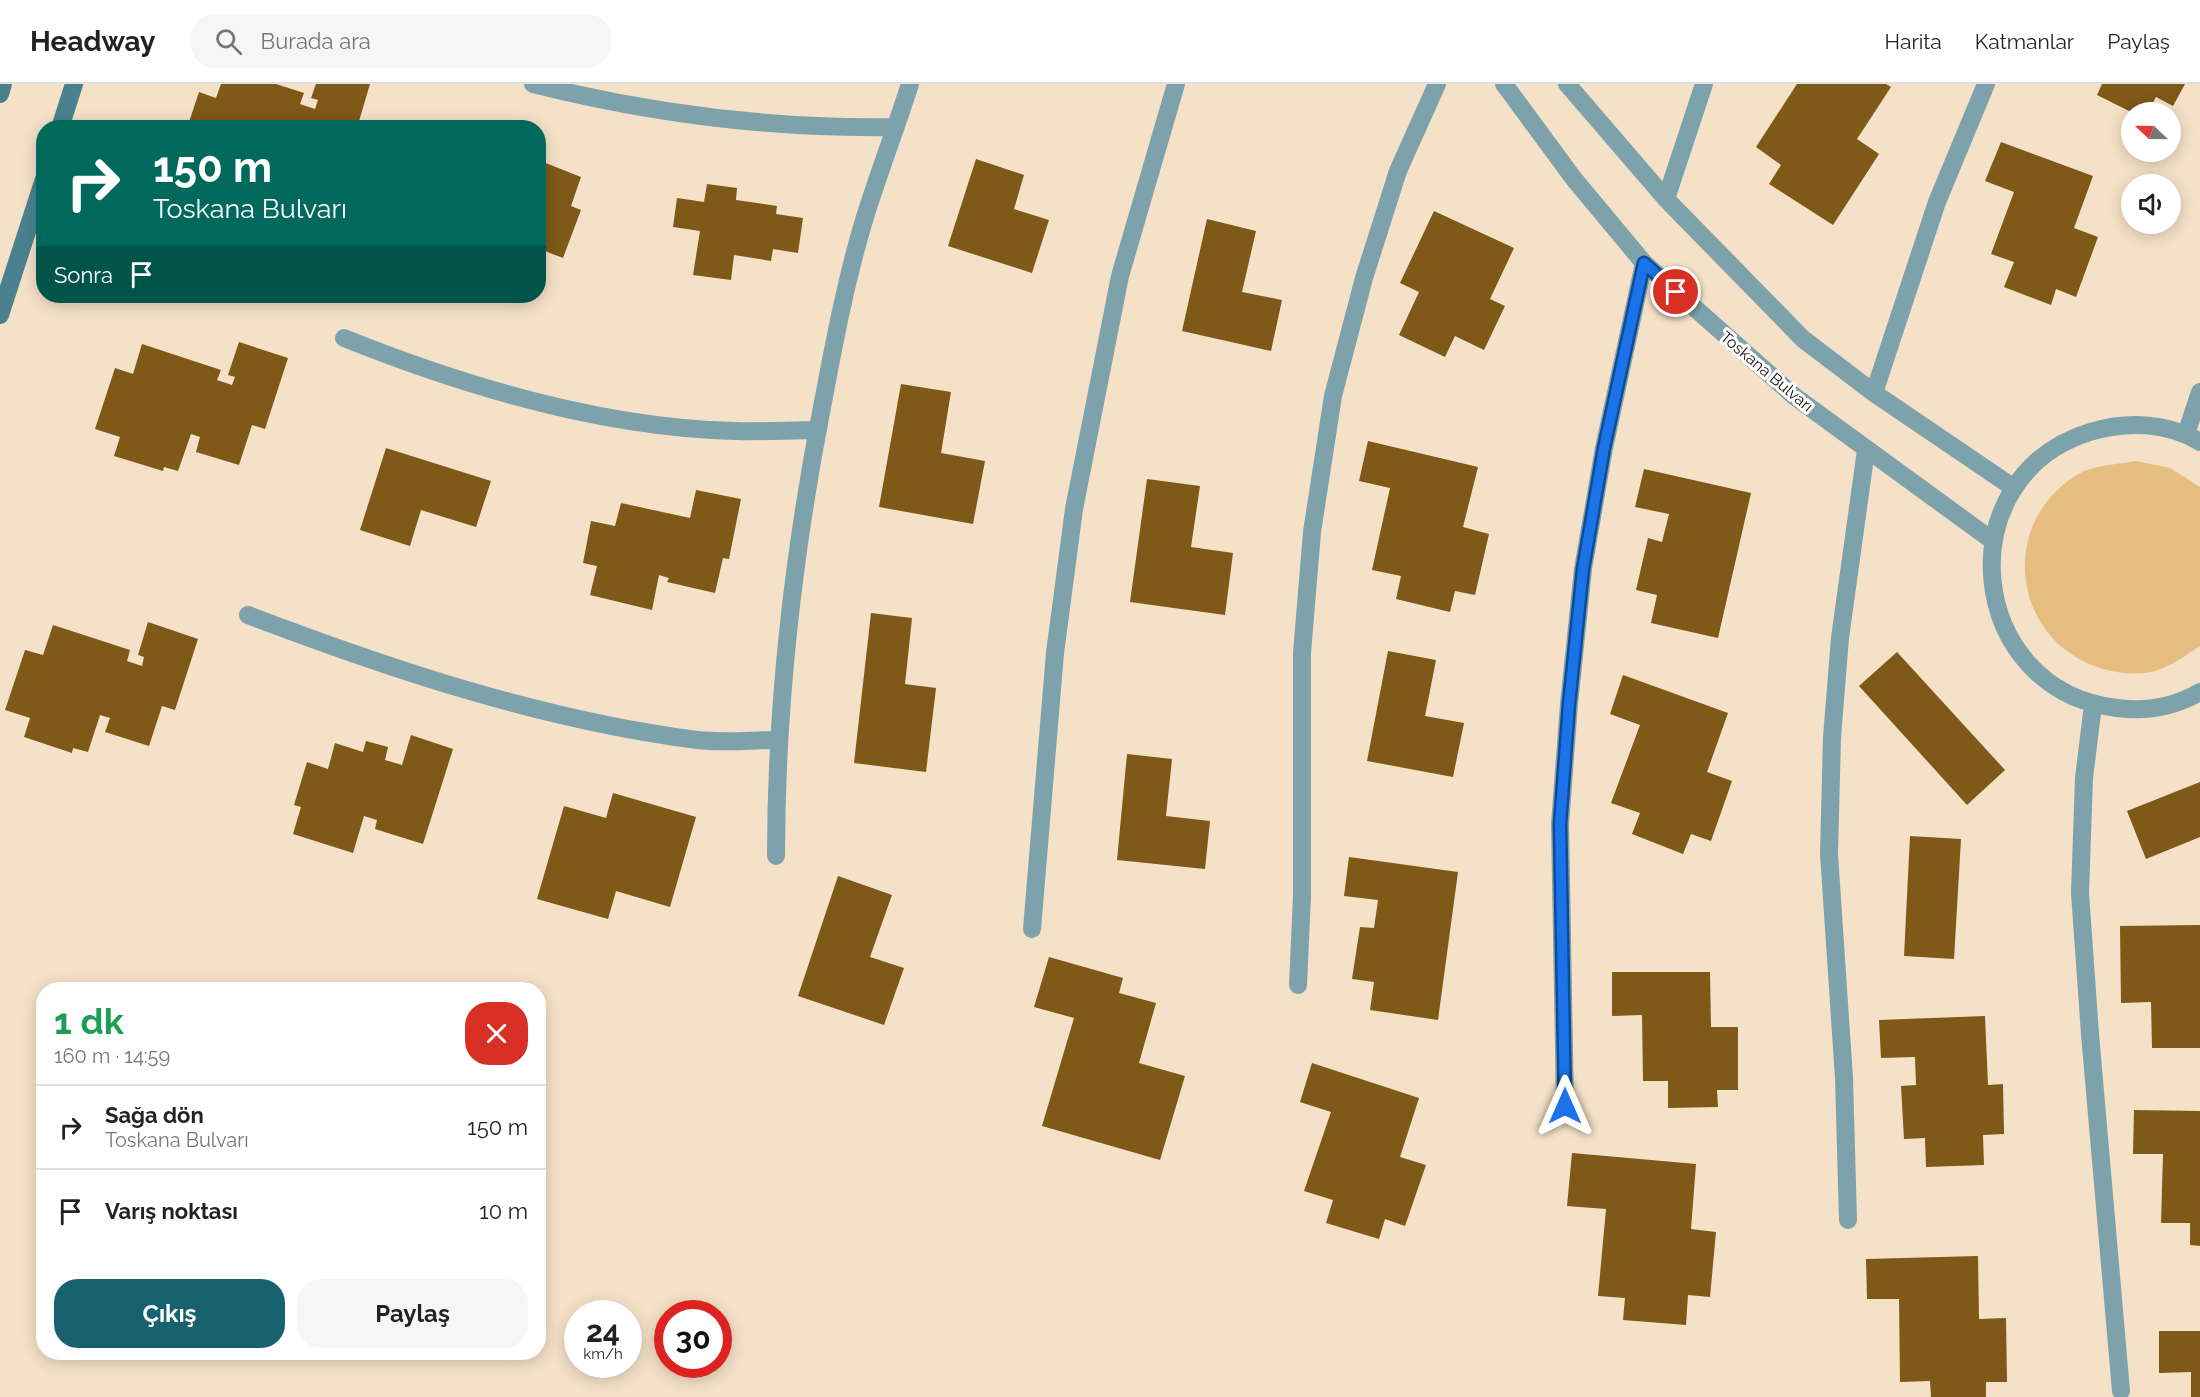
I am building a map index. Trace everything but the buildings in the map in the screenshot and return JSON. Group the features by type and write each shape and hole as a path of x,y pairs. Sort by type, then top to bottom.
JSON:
{"main road":[{"path":"0,94 3,84"},
{"path":"63,120 74,84"},
{"path":"0,315 36,204"}],"street":[{"path":"533,84 600,101 717,119 832,128 896,127"},
{"path":"776,856 779,740 785,643 803,502 833,351 865,218 910,84"},
{"path":"1032,929 1055,653 1074,509 1120,276 1176,84"},
{"path":"1298,985 1302,896 1302,652 1312,532 1331,407 1364,278 1395,182 1437,84"},
{"name":"Toskana Bulvarı","path":"1504,84 1574,179 1644,263 1794,396 1993,541"},
{"path":"1567,84 1666,199 1803,339 1874,393 2014,489"},
{"path":"1666,199 1704,84"},
{"path":"1874,393 1937,202 1986,84"},
{"path":"1565,1106 1560,824 1569,704 1583,569 1604,448 1644,263"},
{"path":"344,338 422,369 539,402 604,415 637,421 734,431 818,430"},
{"path":"2200,392 2193,438 2148,425 2109,426 2072,438 2039,459 2014,489 2001,514 1993,541 1991,583 2001,624 2023,660 2055,688 2093,705 2137,711 2181,703 2200,692"},
{"path":"1848,1220 1843,1066 1829,854 1832,737 1840,638 1866,450"},
{"path":"248,615 362,658 575,719 699,740 779,740"},
{"path":"2093,705 2084,778 2080,893 2121,1391"}],"shaded area":[{"path":"2136,461 2170,468 2200,487 2200,646 2176,662 2155,671 2123,673 2111,671 2078,658 2052,638 2035,611 2026,582 2026,551 2035,521 2054,494 2082,472 2101,466"}],"route":[{"path":"1565,1106 1564,941 1560,824 1569,704 1583,569 1604,448 1644,263 1676,292"}]}
